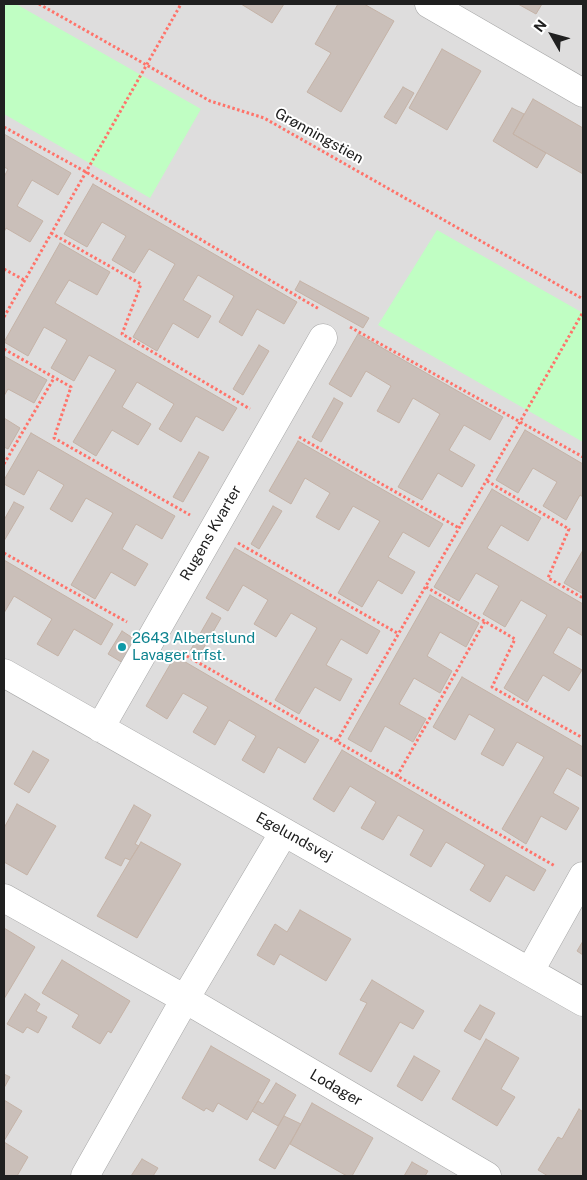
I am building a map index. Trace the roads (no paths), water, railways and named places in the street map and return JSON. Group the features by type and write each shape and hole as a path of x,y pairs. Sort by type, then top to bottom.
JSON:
{"street":[{"path":"429,4 583,93"},
{"name":"Rugens Kvarter","path":"100,728 331,325"},
{"name":"Egelundsvej","path":"4,674 583,1002"},
{"path":"85,1176 185,999 284,832"},
{"path":"530,971 582,879"},
{"name":"Lodager","path":"4,898 185,999 487,1176"}],"place":[{"name":"2643 Albertslund Lavager trfst.","path":"122,647"}]}
